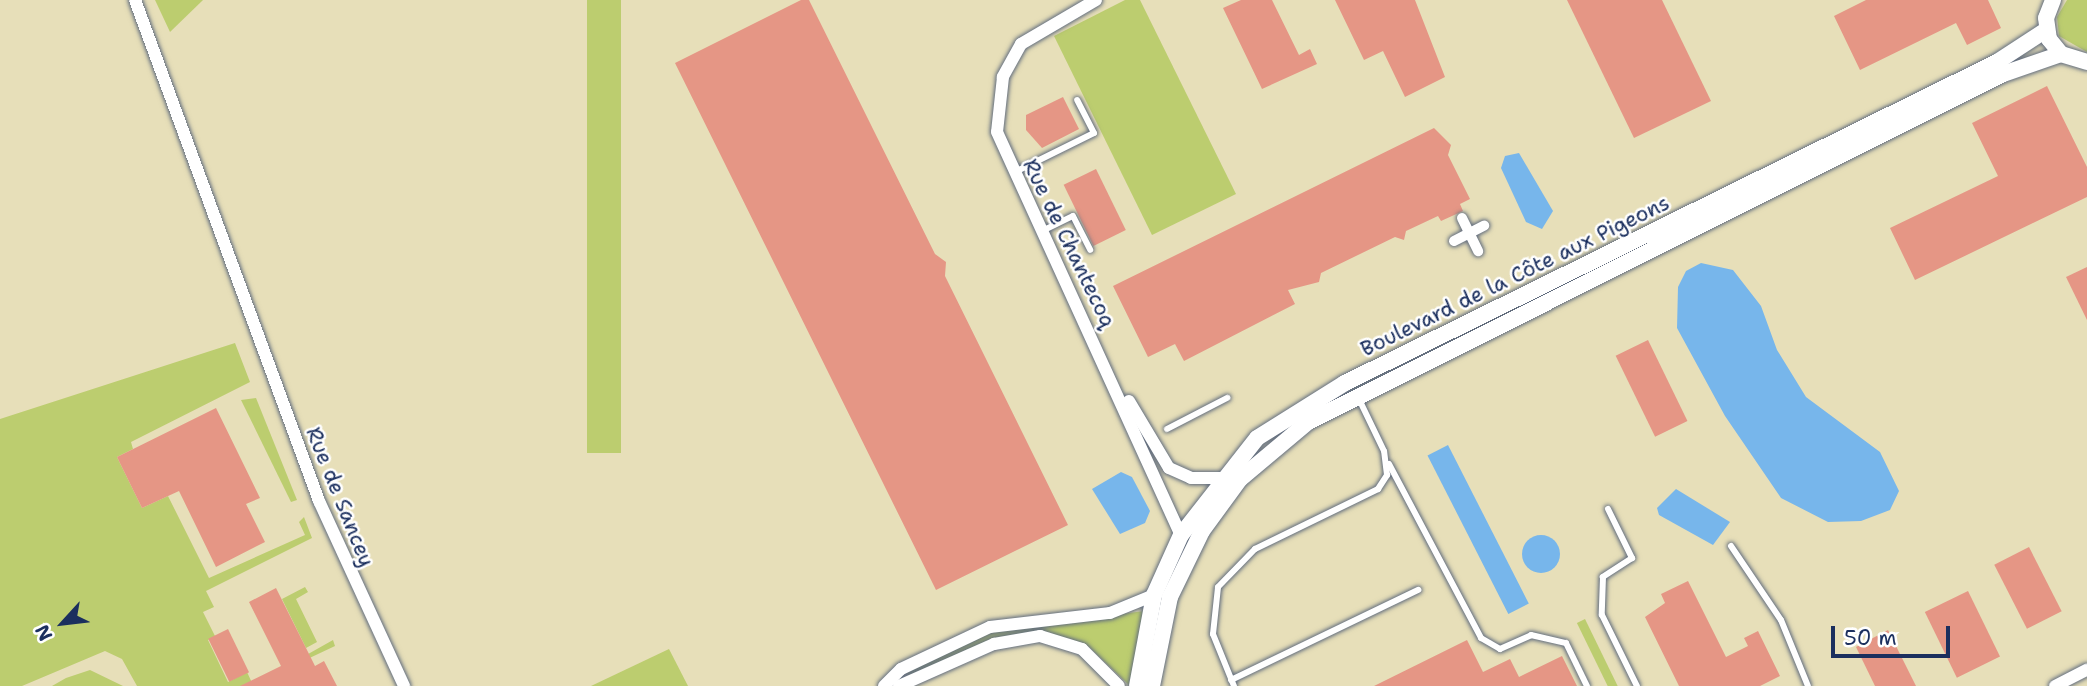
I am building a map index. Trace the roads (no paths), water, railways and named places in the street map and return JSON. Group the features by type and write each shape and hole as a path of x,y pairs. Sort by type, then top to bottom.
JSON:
{"street":[{"name":"Rue de Sancey","path":"135,0 249,320 339,548 404,686"},
{"name":"Rue de Chantecoq","path":"1096,0 1030,35 1012,58 995,116 1013,172 1110,371 1181,535"},
{"path":"2053,0 2046,30 2061,54 2087,62"},
{"name":"Boulevard de la Côte aux Pigeons","path":"1137,686 1154,595 1181,535 1221,478 1257,438 1299,408 1997,62 2046,30"},
{"name":"Boulevard de la Côte aux Pigeons","path":"1152,686 1170,597 1212,515 1273,449 1357,396 2003,74 2061,54"},
{"path":"1462,218 1478,251"},
{"path":"1454,241 1484,226"},
{"path":"1110,371 1162,462 1184,476 1221,478"},
{"path":"884,686 901,669 990,627 1110,613 1154,595"},
{"path":"900,686 994,644 1040,636 1088,653 1119,686"},
{"path":"2055,686 2087,670"}],"lane":[{"path":"1013,172 1094,133 1077,100"},
{"path":"1042,231 1073,216 1090,250"},
{"path":"1357,396 1388,462 1481,638 1500,649 1531,635 1566,643 1587,686"},
{"path":"1167,429 1227,398"},
{"path":"1388,462 1378,489 1255,549 1218,587 1213,634 1233,683 1418,590"},
{"path":"1608,509 1632,558 1603,577 1602,615 1637,686"},
{"path":"1731,546 1781,620 1808,686"}],"water":[{"path":"1519,153 1553,211 1542,229 1526,222 1501,168 1505,156"},
{"path":"1701,263 1733,270 1761,306 1777,350 1806,397 1880,452 1899,491 1890,510 1861,521 1828,522 1781,498 1725,416 1677,328 1678,287 1686,271"},
{"path":"1448,445 1529,604 1508,614 1428,455"},
{"path":"1121,472 1132,477 1150,511 1145,523 1120,534 1092,489"},
{"path":"1676,489 1730,522 1713,545 1659,515 1657,508"},
{"path":"1541,535 1555,540 1560,554 1555,568 1541,573 1527,568 1522,554 1527,540"}]}
